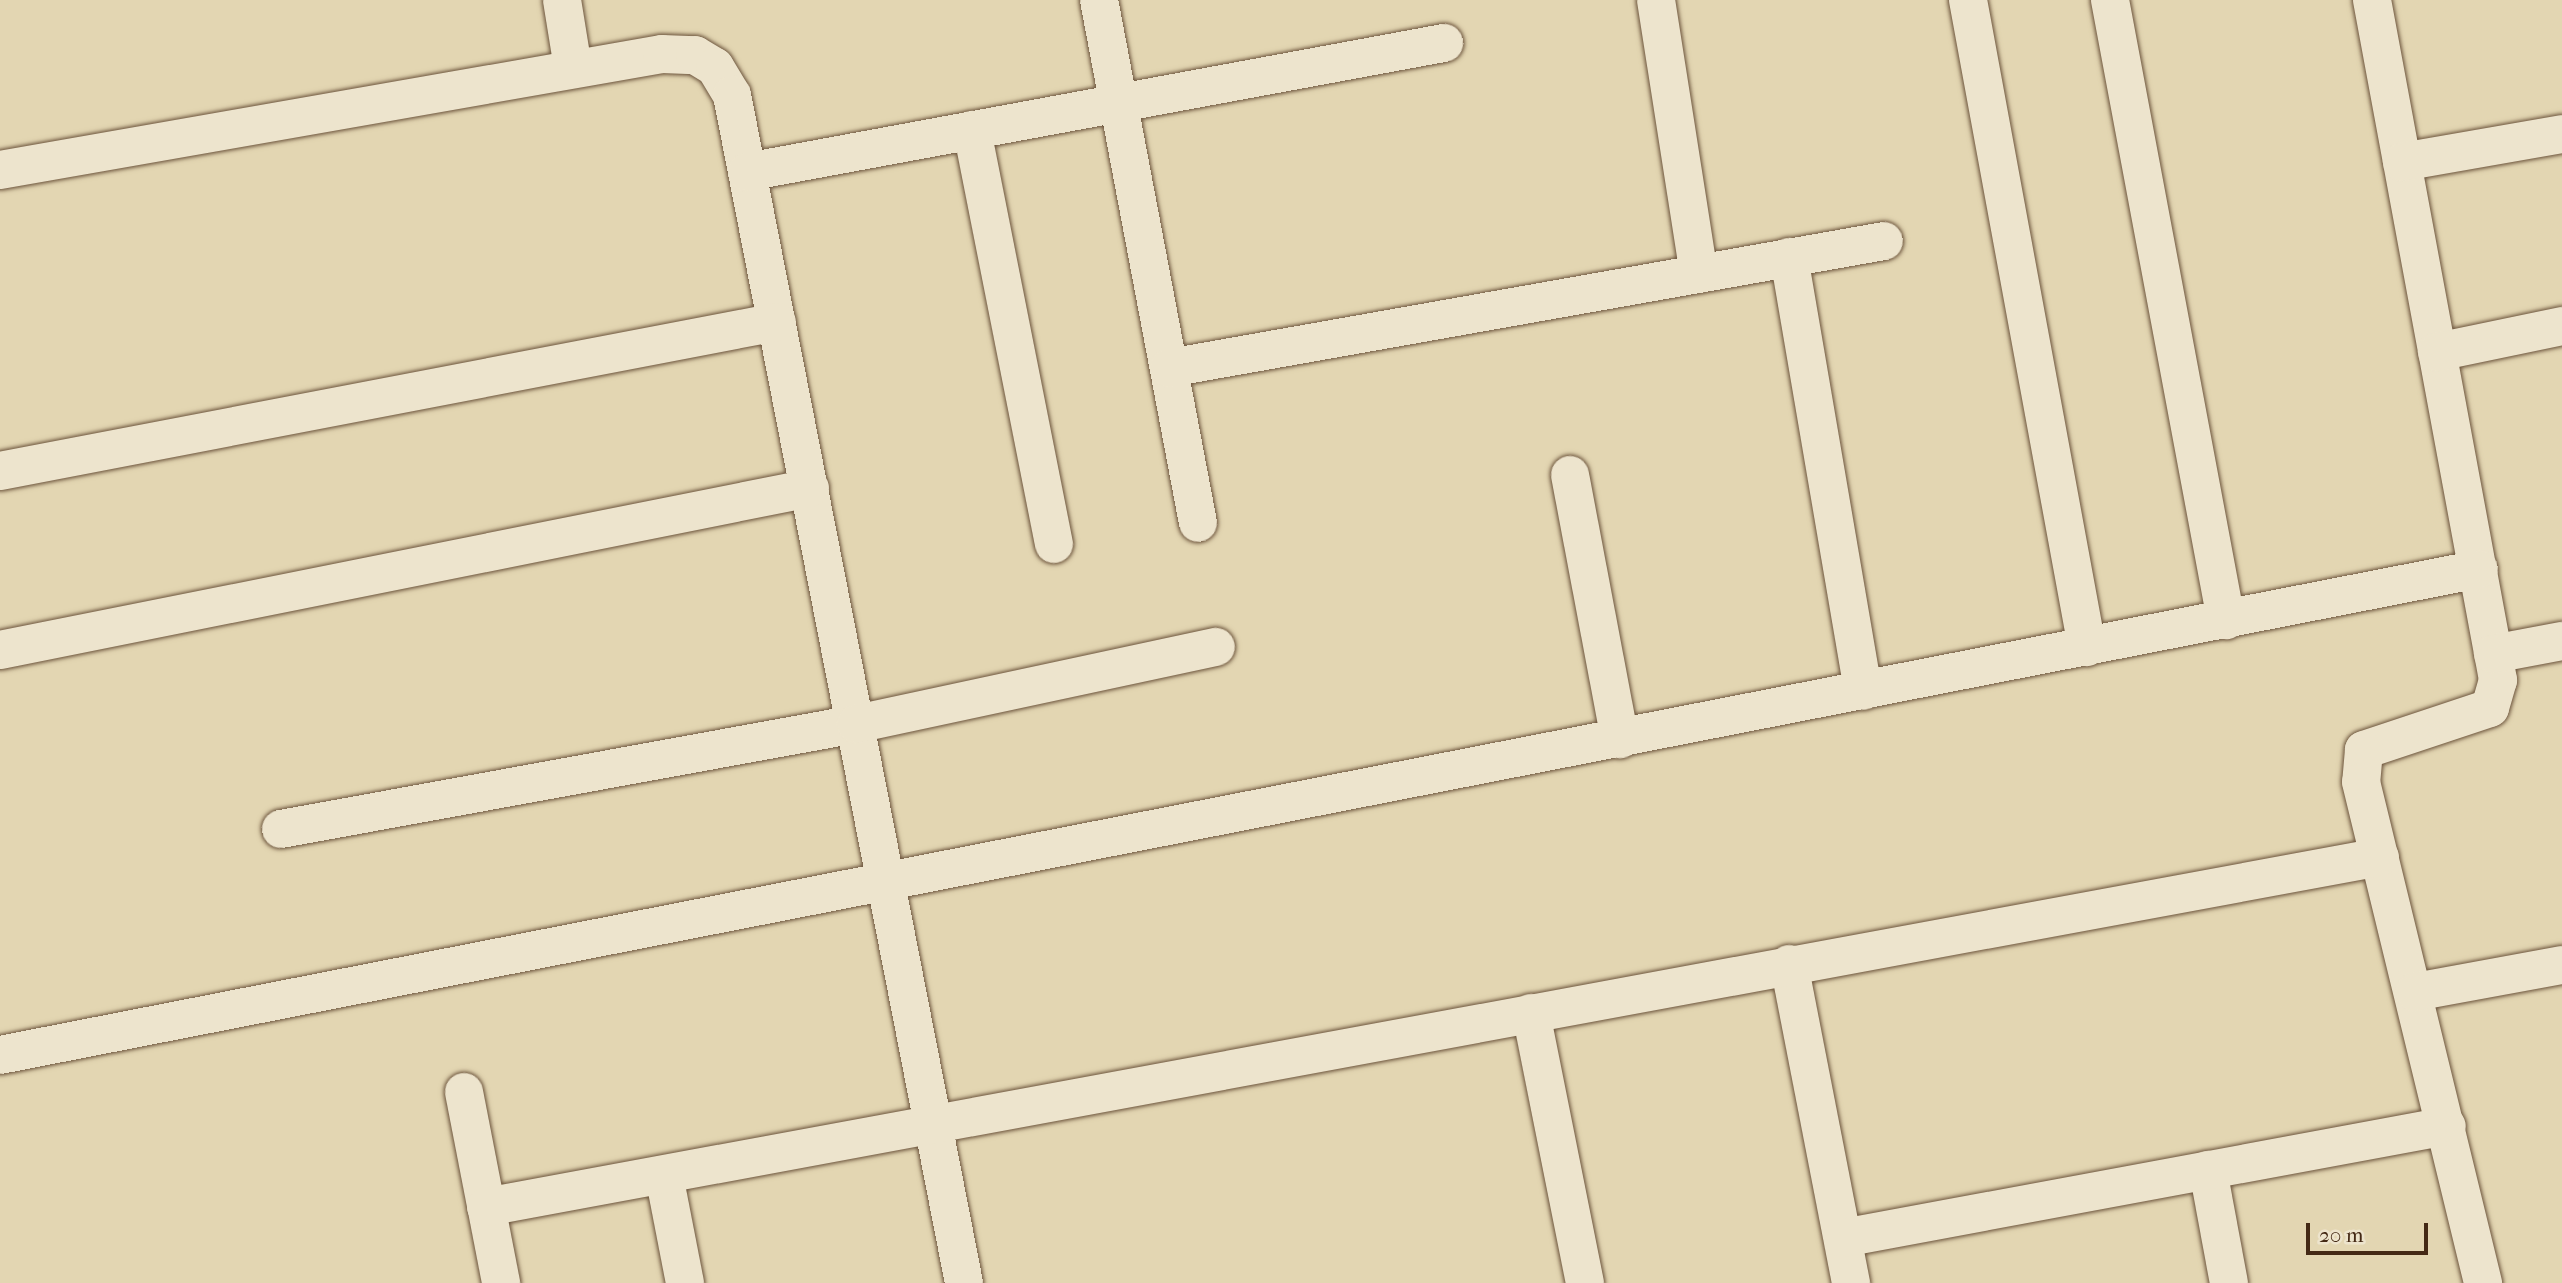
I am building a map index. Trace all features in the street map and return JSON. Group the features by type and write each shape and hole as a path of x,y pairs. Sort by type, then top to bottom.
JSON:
{"street":[{"path":"562,0 573,68"},
{"path":"1099,0 1198,523"},
{"path":"1656,0 1699,274"},
{"path":"1968,0 2087,647"},
{"path":"2110,0 2226,620"},
{"path":"2372,0 2479,569 2498,696 2490,708 2364,750 2361,782 2448,1126 2483,1283"},
{"path":"747,172 1444,43"},
{"path":"0,170 662,54 705,61 732,95 964,1283"},
{"path":"972,130 1054,544"},
{"path":"2402,162 2562,134"},
{"path":"1168,368 1884,241"},
{"path":"1789,257 1863,691"},
{"path":"0,471 777,322"},
{"path":"2437,352 2562,326"},
{"path":"1570,475 1620,738"},
{"path":"0,650 810,488"},
{"path":"0,1055 2479,569"},
{"path":"2493,654 2562,641"},
{"path":"281,829 856,724 1216,647"},
{"path":"486,1207 935,1126 1789,964 2380,857"},
{"path":"1789,964 1852,1283"},
{"path":"2415,992 2562,965"},
{"path":"1531,1013 1585,1283"},
{"path":"464,1092 500,1283"},
{"path":"1843,1238 2448,1126"},
{"path":"2208,1170 2229,1283"},
{"path":"664,1175 685,1283"}]}
